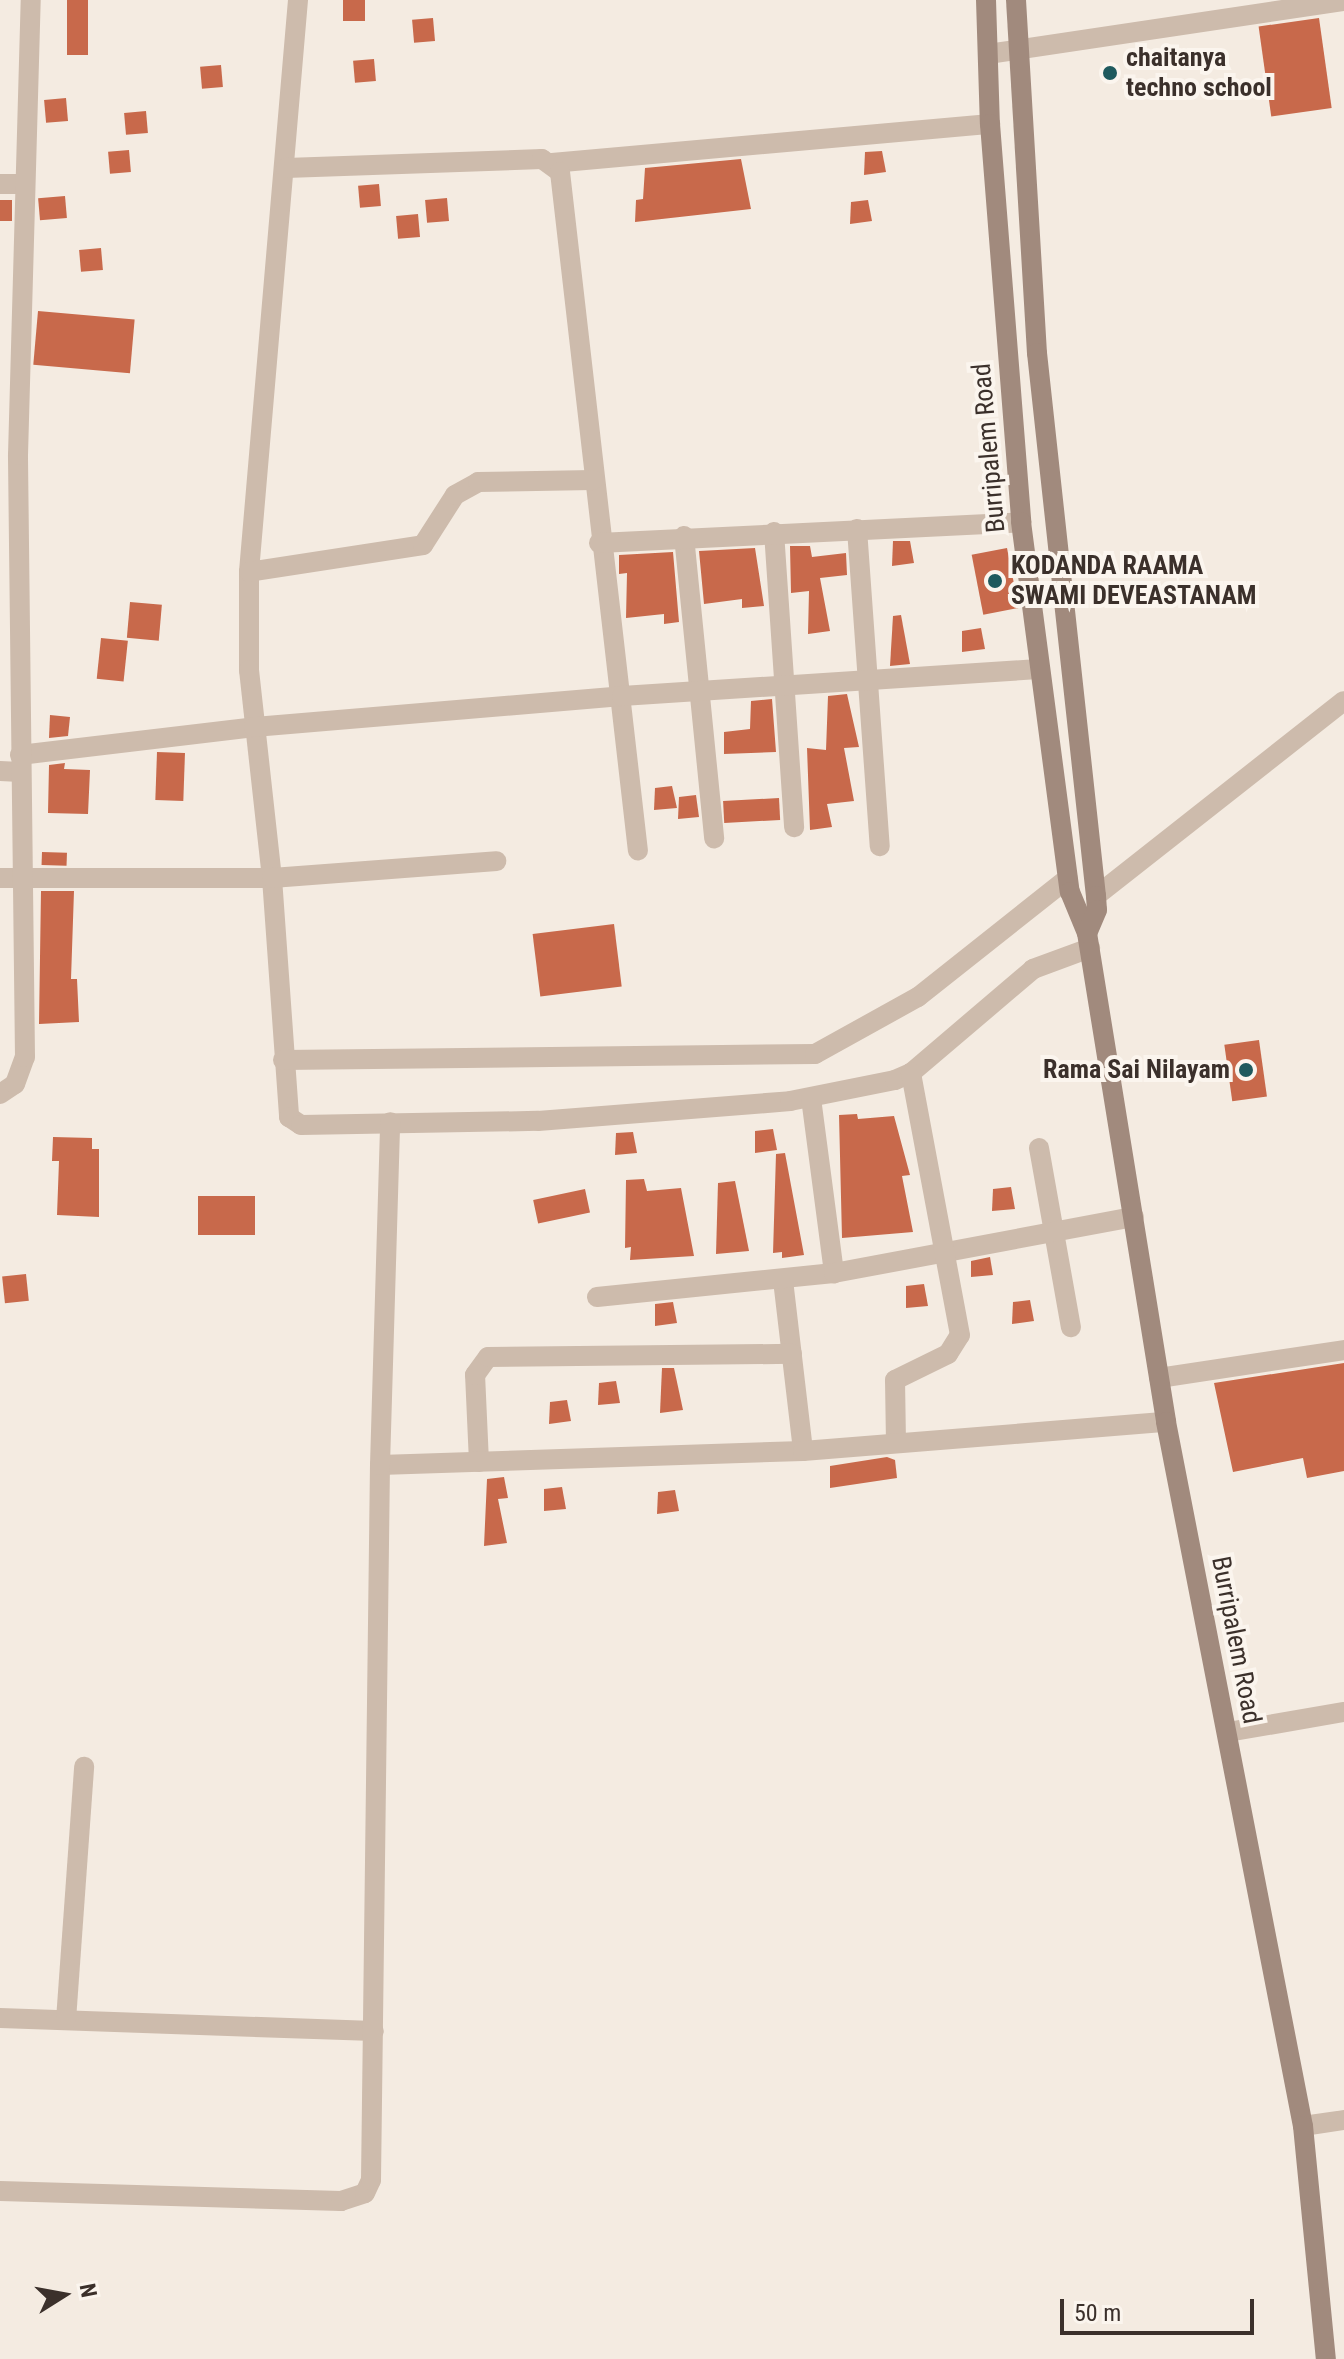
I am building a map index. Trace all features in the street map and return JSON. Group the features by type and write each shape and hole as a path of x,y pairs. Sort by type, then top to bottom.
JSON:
{"main road":[{"name":"Burripalem Road","path":"986,0 990,124 1021,522 1068,878 1075,913 1089,940 1166,1422 1303,2126 1326,2359"},
{"name":"Burripalem Road","path":"1016,0 1037,353 1096,896 1097,910 1089,940"}],"street":[{"path":"0,1094 15,1084 25,1057 24,878 13,766 10,613 31,0"},
{"path":"298,0 249,572 254,727 272,878 287,1109 294,1123 538,1121 811,1098 911,1073 1033,969 1089,940"},
{"path":"988,54 1344,1"},
{"path":"552,163 990,124"},
{"path":"286,168 542,159 552,163 560,172 599,543 622,696 638,851"},
{"path":"0,184 24,184"},
{"path":"249,572 423,545 455,495 478,482 593,480"},
{"path":"599,543 684,536 1021,522"},
{"path":"857,529 880,846"},
{"path":"774,532 794,827"},
{"path":"684,536 714,839"},
{"path":"13,766 254,727 701,690 1038,669"},
{"path":"1096,896 1344,701"},
{"path":"0,878 272,878 496,861"},
{"path":"283,1060 815,1054 918,997 1068,878"},
{"path":"896,1443 895,1380 957,1346 960,1322 911,1073"},
{"path":"811,1098 834,1273"},
{"path":"0,2191 353,2201 365,2193 371,2180 380,1465 390,1122"},
{"path":"1039,1148 1071,1327"},
{"path":"597,1297 834,1273 1104,1220 1134,1217"},
{"path":"783,1280 803,1451"},
{"path":"1159,1378 1344,1350"},
{"path":"479,1462 475,1375 488,1357 792,1354"},
{"path":"380,1465 803,1451 1166,1422"},
{"path":"1228,1732 1344,1712"},
{"path":"66,2020 84,1767"},
{"path":"0,2018 374,2031"},
{"path":"1303,2126 1344,2120"}],"building":[{"path":"67,0 88,0 88,55 67,55"},
{"path":"343,0 365,0 365,21 343,21"},
{"path":"433,18 435,41 414,43 412,20"},
{"path":"1319,18 1332,108 1271,117 1259,26"},
{"path":"374,59 376,81 355,83 353,61"},
{"path":"221,65 223,87 202,89 200,67"},
{"path":"66,98 68,121 46,123 44,100"},
{"path":"146,111 148,133 126,135 124,113"},
{"path":"129,150 131,172 110,174 108,152"},
{"path":"882,151 886,172 864,175 865,152"},
{"path":"741,159 751,209 635,222 636,200 643,199 645,168"},
{"path":"379,184 381,206 360,208 358,186"},
{"path":"65,196 67,218 40,220 38,198"},
{"path":"447,198 449,221 427,223 425,200"},
{"path":"0,200 12,200 12,221 0,221"},
{"path":"868,200 872,221 850,224 851,202"},
{"path":"418,214 420,237 398,239 396,216"},
{"path":"101,248 103,270 81,272 79,250"},
{"path":"38,311 135,319 130,373 33,365"},
{"path":"893,541 910,541 914,563 892,566"},
{"path":"790,546 810,546 812,557 846,553 847,575 820,578 830,631 808,634 809,591 791,593"},
{"path":"755,548 764,606 742,608 742,599 704,604 699,551"},
{"name":"KODANDA RAAMA SWAMI DEVEASTANAM","path":"1007,548 1019,608 983,615 972,555"},
{"path":"673,552 679,622 664,624 664,614 626,618 627,573 619,574 619,555"},
{"path":"130,602 162,605 159,641 127,638"},
{"path":"901,615 910,664 890,666 893,616"},
{"path":"981,628 985,649 962,652 962,631"},
{"path":"101,638 128,641 124,682 97,679"},
{"path":"847,694 859,747 844,748 854,801 827,804 832,827 810,830 807,748 826,750 828,696"},
{"path":"772,699 776,752 724,754 724,732 750,729 751,701"},
{"path":"50,715 70,717 68,736 49,738"},
{"path":"157,752 185,753 183,801 155,800"},
{"path":"65,763 64,769 90,770 88,814 48,813 49,765"},
{"path":"672,786 677,808 654,810 655,788"},
{"path":"696,795 699,817 678,819 679,797"},
{"path":"779,798 780,820 724,823 723,801"},
{"path":"42,852 67,853 67,866 42,865"},
{"path":"41,891 74,891 71,979 77,979 79,1022 39,1024"},
{"path":"614,924 622,987 540,997 533,934"},
{"name":"Rama Sai Nilayam","path":"1259,1040 1267,1096 1232,1101 1224,1045"},
{"path":"857,1114 858,1119 894,1116 910,1175 902,1176 913,1232 842,1238 839,1115"},
{"path":"773,1129 777,1150 755,1153 755,1131"},
{"path":"633,1132 637,1153 615,1155 616,1133"},
{"path":"53,1137 92,1138 92,1149 99,1149 99,1217 57,1215 59,1161 52,1161"},
{"path":"785,1153 804,1255 782,1258 782,1252 773,1253 776,1154"},
{"path":"644,1179 647,1191 681,1188 694,1256 630,1260 631,1247 625,1248 626,1180"},
{"path":"735,1181 749,1251 716,1254 718,1183"},
{"path":"1011,1187 1015,1209 992,1211 993,1189"},
{"path":"585,1189 590,1212 538,1223 533,1200"},
{"path":"198,1196 255,1196 255,1235 198,1235"},
{"path":"990,1257 993,1275 971,1277 971,1261"},
{"path":"26,1274 29,1301 5,1303 2,1277"},
{"path":"924,1284 928,1306 906,1308 906,1286"},
{"path":"1030,1300 1034,1321 1012,1324 1013,1302"},
{"path":"673,1302 677,1323 655,1326 655,1304"},
{"path":"1344,1363 1344,1471 1307,1478 1303,1458 1233,1472 1214,1383"},
{"path":"662,1368 674,1368 683,1410 660,1413"},
{"path":"616,1381 620,1403 598,1405 599,1383"},
{"path":"567,1400 571,1421 549,1424 550,1402"},
{"path":"887,1457 895,1460 897,1478 830,1488 830,1466"},
{"path":"504,1477 508,1498 498,1499 507,1543 484,1546 487,1479"},
{"path":"562,1487 566,1509 544,1511 544,1489"},
{"path":"675,1490 679,1511 657,1514 658,1492"}],"place":[{"name":"chaitanya techno school","path":"1110,73"},
{"name":"KODANDA RAAMA SWAMI DEVEASTANAM","path":"995,581"},
{"name":"Rama Sai Nilayam","path":"1246,1070"}]}
